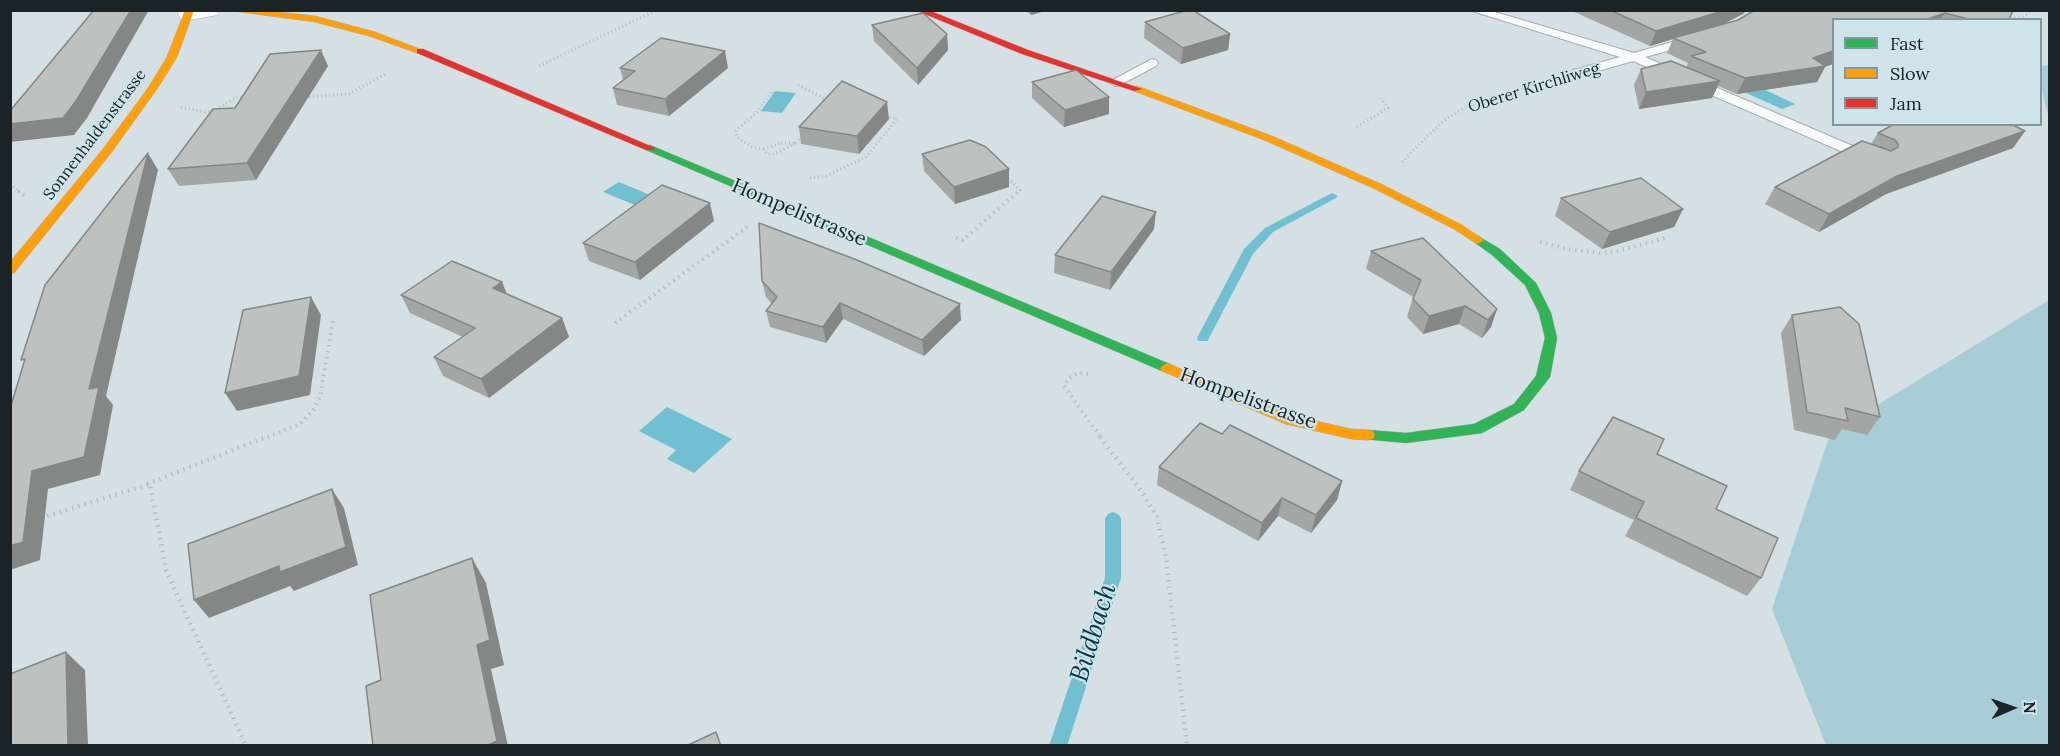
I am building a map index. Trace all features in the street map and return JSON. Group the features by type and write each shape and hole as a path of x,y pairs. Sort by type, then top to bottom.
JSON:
{"street":[{"name":"Hompelistrasse","path":"230,10 315,19 372,34 425,53 1291,420 1351,434 1406,438 1477,429 1519,407 1543,377 1551,338 1545,313 1530,283 1496,252 1458,227 1377,186 1268,138 1025,52 919,10"},
{"name":"Sonnenhaldenstrasse","path":"10,270 107,151 153,89 196,12"}],"lane":[{"name":"Oberer Kirchliweg","path":"1474,10 1634,57 1879,162"},
{"name":"Oberer Kirchliweg","path":"1577,73 1706,36"},
{"path":"1115,82 1152,63"}],"path":[{"path":"549,61 657,10"},
{"path":"2018,18 2033,10"},
{"path":"297,97 349,94 425,53"},
{"name":"Oberer Kirchliweg","path":"1394,169 1443,121 1468,106 1577,73"},
{"path":"798,85 836,105"},
{"path":"773,90 756,113 736,131 737,137 752,147 764,149 781,143 796,143"},
{"path":"180,108 214,111 237,97 251,98"},
{"path":"1357,127 1388,108 1381,98"},
{"path":"806,177 826,176 866,157 897,119 886,117"},
{"path":"764,149 767,154 775,154 796,143 804,135"},
{"path":"963,240 1020,190 999,170"},
{"path":"615,323 748,226"},
{"path":"1533,239 1568,249 1600,253 1618,251 1665,238"},
{"path":"33,520 147,484 300,424 314,409 320,397 333,320"},
{"path":"1096,375 1078,373 1069,378 1064,386 1069,396 1142,492 1157,517 1166,557 1187,746"},
{"path":"10,397 18,384 28,382"},
{"path":"147,484 150,484 166,570 246,746"}],"shaded area":[{"path":"2050,65 2049,119 2042,90 2042,66"},
{"path":"2049,300 2049,745 1826,745 1772,609 1830,434"}],"water":[{"path":"1759,87 1795,104 1782,109 1746,93"},
{"path":"775,91 796,93 782,113 761,111"},
{"path":"619,182 650,195 635,205 603,192"},
{"path":"667,407 732,439 694,473 667,459 676,450 639,431"}],"building":[{"path":"94,10 131,10 76,101 63,118 10,124 10,111"},
{"path":"1193,10 1230,34 1183,48 1145,22"},
{"path":"1610,10 1726,10 1656,31"},
{"path":"1755,10 2013,10 2010,18 1964,18 1945,13 1931,18 1832,18 1832,51 1813,58 1825,66 1745,78 1691,56 1706,52 1673,38 1738,20"},
{"path":"923,13 947,34 917,68 872,25"},
{"path":"661,38 725,51 665,99 613,88 635,71 620,68"},
{"path":"321,50 247,163 168,169 213,109 235,108 270,54"},
{"path":"1671,61 1720,81 1646,92 1641,69"},
{"path":"1076,70 1109,97 1065,110 1032,82"},
{"path":"842,81 887,102 857,136 799,127"},
{"path":"1890,126 2015,126 2025,131 1897,176 1829,214 1775,187 1862,141 1891,151 1898,147 1895,140 1878,133"},
{"path":"970,140 986,147 1009,169 954,187 922,154"},
{"path":"148,153 89,389 99,387 84,457 32,471 23,542 10,546 10,409 25,359 21,360 45,285"},
{"path":"1641,178 1683,209 1610,232 1561,198"},
{"path":"662,185 710,203 635,262 583,243"},
{"path":"1102,196 1156,212 1111,272 1055,255"},
{"path":"759,223 857,260 960,304 922,340 840,303 823,327 766,311 777,297 762,281"},
{"path":"1423,238 1497,309 1488,320 1465,306 1429,316 1413,299 1421,280 1371,251"},
{"path":"452,261 502,282 493,288 562,318 481,379 434,357 475,328 401,295"},
{"path":"311,297 299,376 225,393 243,310"},
{"path":"1840,307 1859,324 1880,417 1845,408 1848,421 1807,412 1792,315"},
{"path":"1613,417 1664,439 1657,454 1727,486 1716,509 1778,538 1761,578 1636,518 1644,502 1579,471"},
{"path":"1200,423 1222,434 1230,425 1342,481 1316,515 1282,498 1262,523 1159,467"},
{"path":"332,489 346,547 280,572 279,566 194,600 188,544"},
{"path":"472,558 490,640 477,645 497,741 486,746 373,746 366,686 381,680 370,595"},
{"path":"66,652 68,746 10,746 10,674"},
{"path":"716,732 721,746 686,746"}],"waterway":[{"name":"Bildbach","path":"1203,338 1248,252 1269,230 1332,196"},
{"name":"Bildbach","path":"1058,746 1113,578 1113,518"}],"traffic: fast":[{"path":"650,148 1167,368"},
{"path":"1368,435 1406,438 1477,429 1519,407 1543,377 1551,338 1545,313 1530,283 1496,252 1478,240"}],"traffic: slow":[{"path":"10,270 107,151 152,89 172,57 190,10"},
{"path":"230,10 315,19 372,34 420,51"},
{"path":"1137,89 1268,138 1377,186 1458,227 1478,240"},
{"path":"1167,368 1291,420 1351,434 1368,435"}],"traffic: jam":[{"path":"919,10 1025,52 1137,89"},
{"path":"420,51 650,148"}]}
